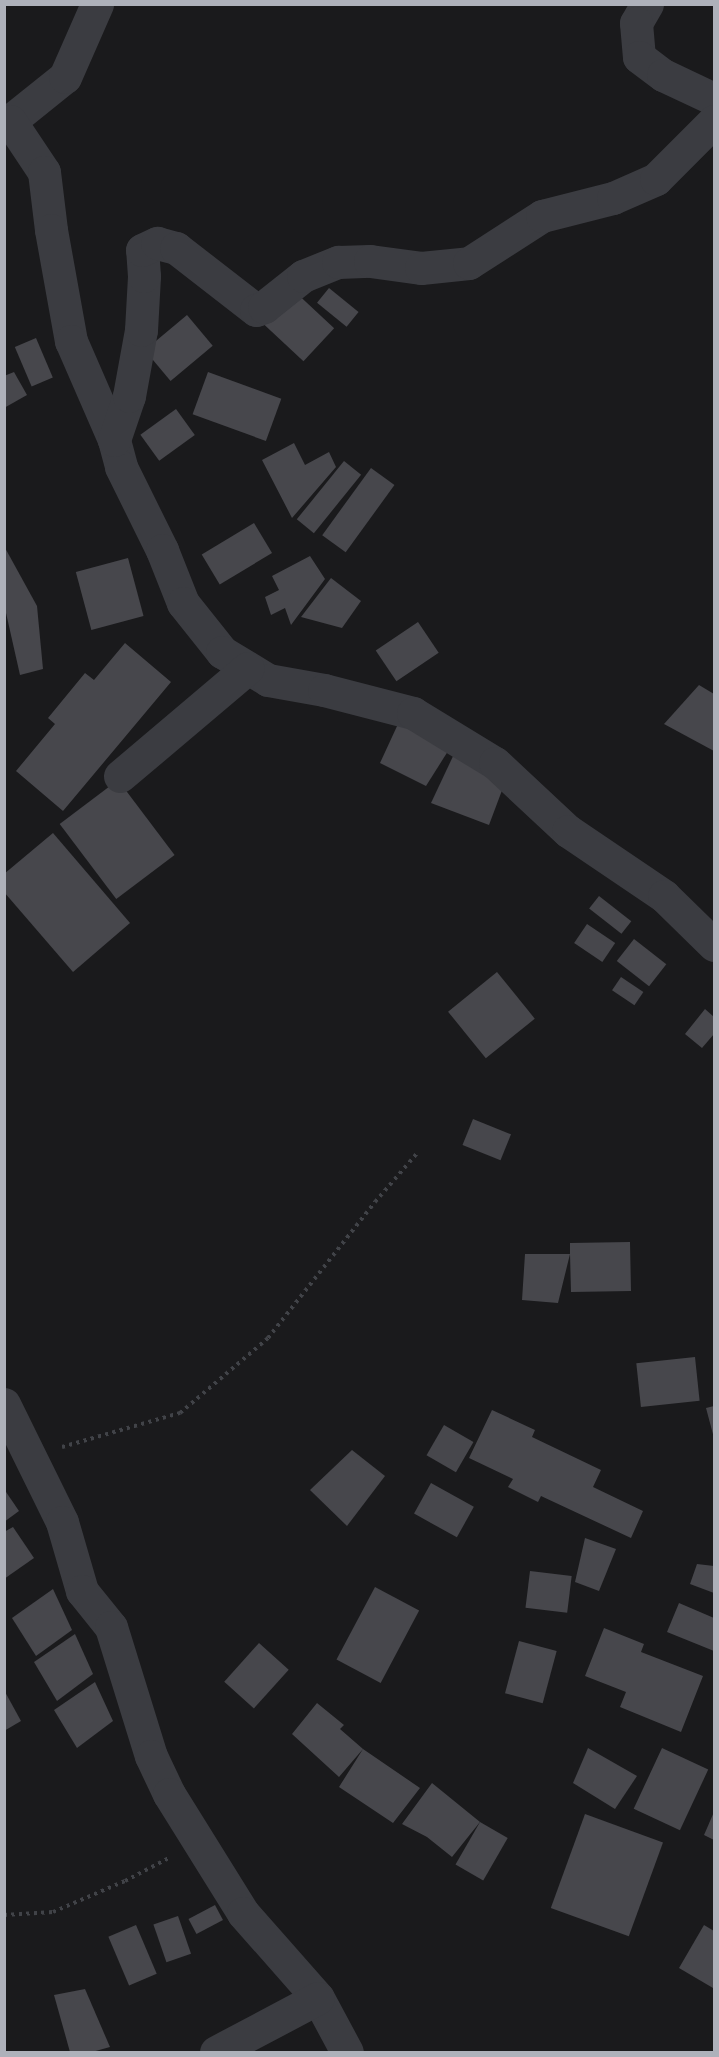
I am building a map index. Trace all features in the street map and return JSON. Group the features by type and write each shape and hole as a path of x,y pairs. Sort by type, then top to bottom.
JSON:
{"street":[{"path":"98,4 65,77 7,122 44,172 51,230 71,341 114,440 121,467 162,550 183,603 222,652 267,680 324,690 413,713 495,763 568,831 664,896 714,945"},
{"path":"647,4 636,23 639,57 663,75 689,85 714,99"},
{"path":"114,440 129,396 141,330 144,276 142,250 157,243 176,248 256,310 264,307 303,276 338,262 370,261 421,268 469,264 542,216 613,198 656,179 714,121"},
{"path":"120,777 248,668"},
{"path":"4,1404 62,1522 82,1591 111,1627 151,1756 169,1794 243,1913 318,1998 346,2052"},
{"path":"216,2052 318,1998"}],"path":[{"path":"30,1456 180,1413 268,1338 375,1202 419,1151"},
{"path":"4,1915 53,1912 125,1881 200,1842"}],"building":[{"path":"291,288 334,328 303,361 260,321"},
{"path":"329,288 359,312 347,327 317,303"},
{"path":"187,315 213,346 171,381 145,350"},
{"path":"36,338 53,378 32,387 15,347"},
{"path":"14,372 27,395 4,408 4,376"},
{"path":"208,372 281,399 266,441 193,414"},
{"path":"176,409 195,435 159,461 140,435"},
{"path":"294,443 305,465 329,452 336,467 292,518 262,460"},
{"path":"344,461 361,475 314,533 297,519"},
{"path":"371,468 394,485 346,552 322,535"},
{"path":"254,523 272,553 220,584 202,554"},
{"path":"4,546 37,606 43,669 20,675 4,604"},
{"path":"310,556 325,579 291,625 285,608 271,615 265,597 279,590 272,576"},
{"path":"128,558 144,616 91,630 76,572"},
{"path":"331,578 361,601 342,628 301,617"},
{"path":"418,622 439,653 396,681 376,651"},
{"path":"125,643 171,682 63,811 16,771 55,724 48,718 85,673 94,680"},
{"path":"699,685 714,694 714,751 664,724"},
{"path":"404,711 455,740 426,786 380,763"},
{"path":"455,752 507,777 489,825 431,803"},
{"path":"118,780 175,855 116,899 60,824"},
{"path":"53,833 130,923 73,972 4,892 4,874"},
{"path":"599,896 631,921 621,934 589,909"},
{"path":"587,924 615,943 602,962 574,943"},
{"path":"634,939 666,964 649,986 617,961"},
{"path":"497,972 535,1019 486,1058 448,1012"},
{"path":"621,977 643,992 634,1005 612,990"},
{"path":"705,1009 714,1017 714,1034 702,1048 685,1034"},
{"path":"473,1119 511,1134 501,1160 463,1145"},
{"path":"630,1242 631,1291 571,1292 570,1243"},
{"path":"525,1254 570,1254 558,1303 522,1300"},
{"path":"695,1357 700,1401 641,1407 636,1363"},
{"path":"714,1406 714,1438 706,1408"},
{"path":"492,1410 535,1430 532,1437 601,1470 593,1487 643,1511 631,1538 541,1496 538,1502 508,1487 513,1479 469,1458"},
{"path":"444,1425 473,1442 456,1472 426,1455"},
{"path":"352,1450 385,1476 347,1526 310,1490"},
{"path":"431,1483 474,1507 457,1537 414,1514"},
{"path":"4,1489 19,1511 4,1522"},
{"path":"13,1527 34,1558 4,1579 4,1532"},
{"path":"585,1538 616,1549 599,1591 575,1582"},
{"path":"697,1564 714,1566 714,1593 690,1584"},
{"path":"530,1571 572,1576 567,1613 525,1608"},
{"path":"375,1587 419,1610 381,1683 337,1659"},
{"path":"53,1589 72,1630 36,1656 12,1618"},
{"path":"679,1603 714,1618 714,1651 667,1632"},
{"path":"604,1628 644,1644 641,1652 703,1676 681,1732 620,1707 626,1692 585,1676"},
{"path":"75,1634 93,1674 57,1701 34,1662"},
{"path":"519,1641 557,1651 543,1703 505,1693"},
{"path":"259,1643 289,1670 254,1708 224,1682"},
{"path":"95,1682 113,1721 77,1748 54,1710"},
{"path":"4,1690 21,1721 4,1731"},
{"path":"317,1703 344,1725 340,1729 363,1749 339,1777 292,1734"},
{"path":"588,1748 637,1776 615,1809 573,1783"},
{"path":"662,1748 708,1770 680,1830 634,1809"},
{"path":"363,1749 420,1788 393,1823 339,1787"},
{"path":"432,1783 480,1822 452,1857 427,1837 402,1824"},
{"path":"714,1812 714,1840 704,1835"},
{"path":"585,1814 663,1842 629,1936 551,1908"},
{"path":"480,1822 508,1838 483,1880 456,1864"},
{"path":"215,1905 223,1920 196,1934 189,1919"},
{"path":"178,1916 191,1954 166,1962 153,1924"},
{"path":"136,1925 157,1974 129,1986 108,1937"},
{"path":"704,1925 714,1931 713,1988 679,1968"},
{"path":"85,1989 110,2047 92,2052 70,2052 54,1995"}]}
